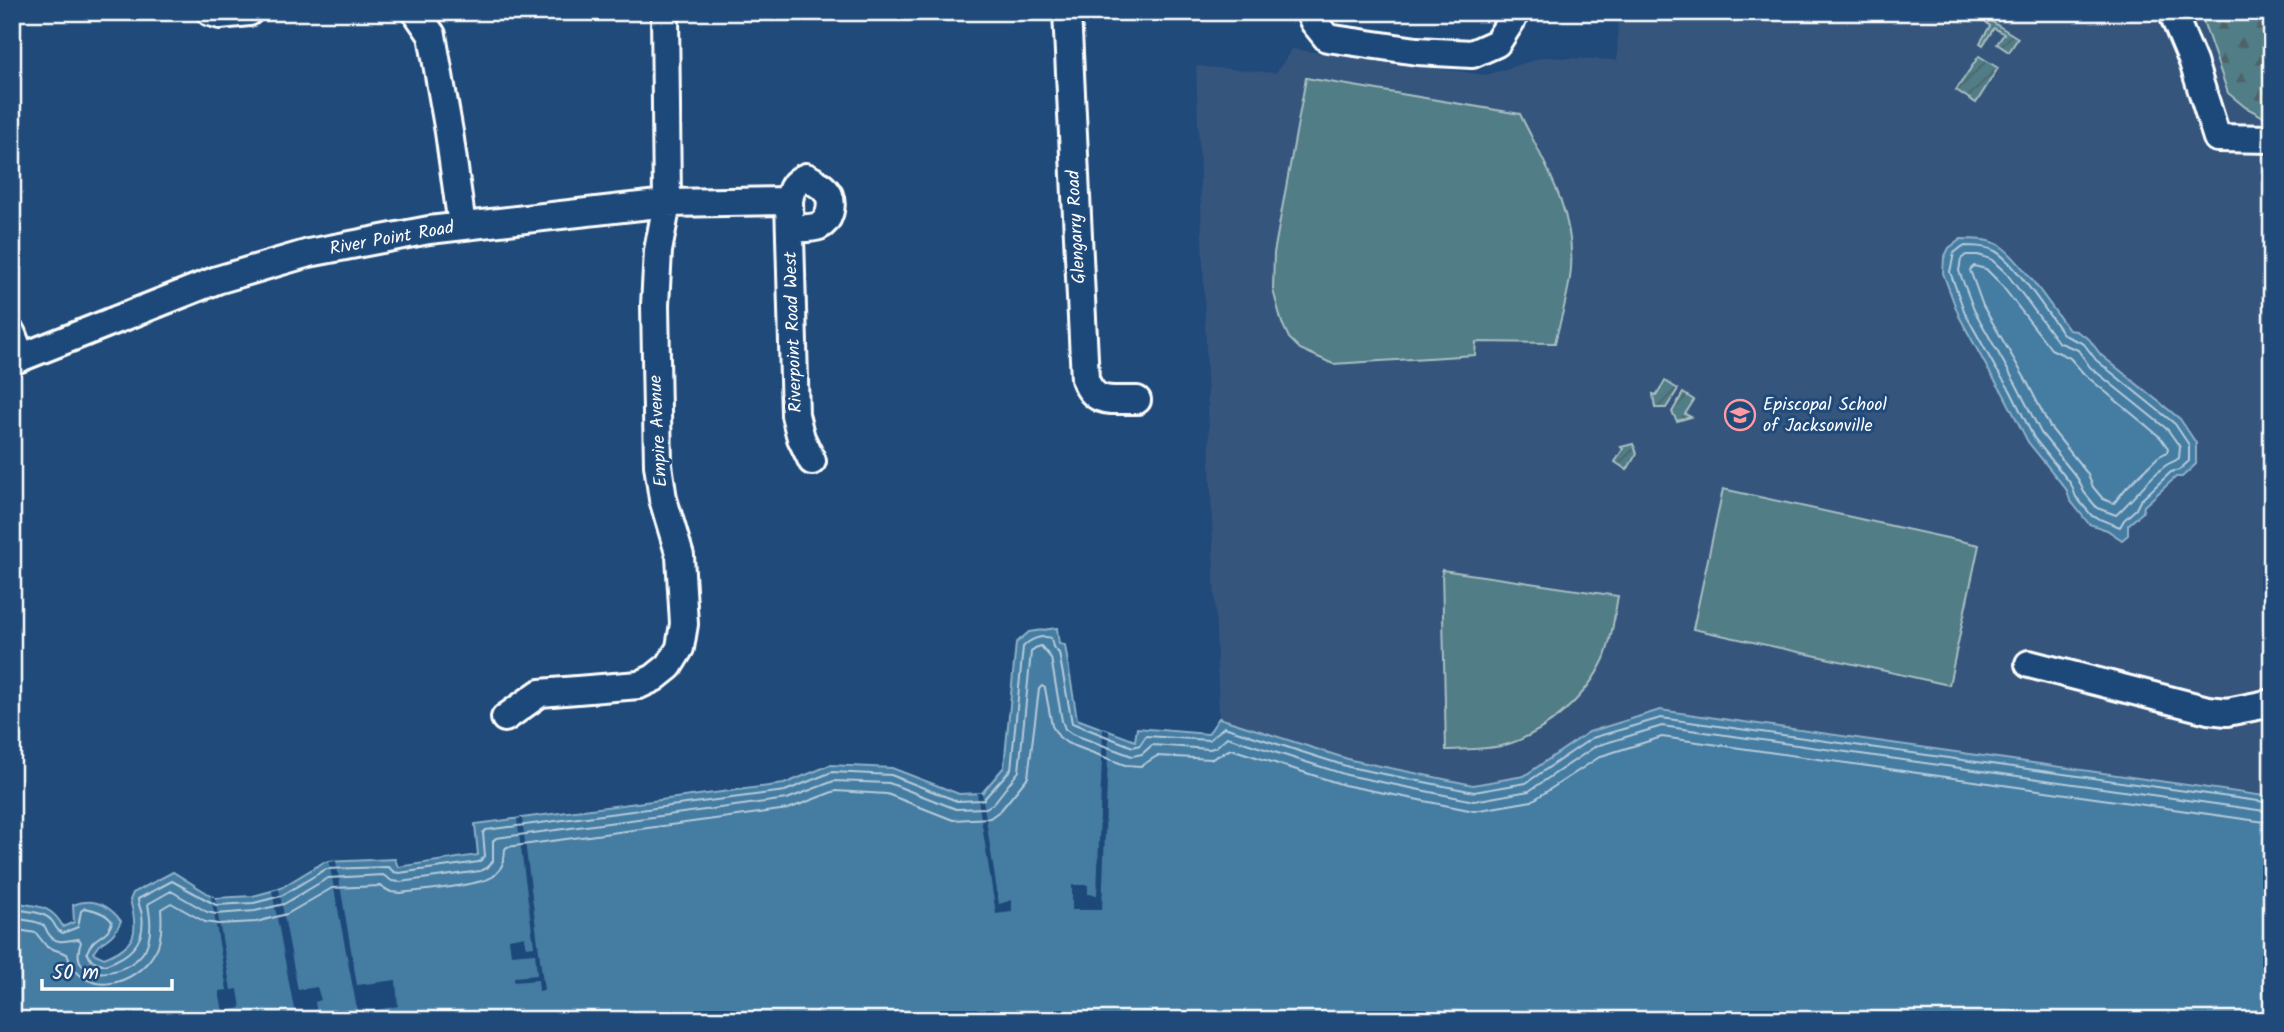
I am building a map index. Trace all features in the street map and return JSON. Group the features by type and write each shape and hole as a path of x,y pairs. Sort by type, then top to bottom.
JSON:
{"street":[{"path":"210,12 220,15 249,12"},
{"path":"416,12 432,35 462,226"},
{"name":"Empire Avenue","path":"505,718 540,693 639,685 654,678 669,666 680,648 684,624 680,556 663,499 657,465 655,306 658,251 667,203 665,12"},
{"name":"Glengarry Road","path":"1067,12 1085,379 1089,391 1097,398 1137,400"},
{"path":"1309,12 1327,38 1417,51 1472,54 1497,43 1513,18 1513,12"},
{"path":"2172,12 2193,62 2217,138 2272,139"},
{"path":"789,201 792,186 806,177 819,183 829,195 831,208 828,218 821,225 790,229"},
{"name":"River Point Road","path":"15,351 217,280 309,253 429,230 667,203 789,201"},
{"name":"Riverpoint Road West","path":"789,201 795,415 801,438 812,461"},
{"path":"2029,664 2208,710 2227,712 2272,702"}],"shaded area":[{"name":"Episcopal School of Jacksonville","path":"1618,12 2200,12 2228,93 2245,107 2272,120 2272,797 1660,710 1589,732 1524,776 1473,785 1351,760 1219,718 1196,66 1276,73 1292,49 1486,75 1544,57 1617,60"}],"green space":[{"path":"2200,12 2257,12 2272,42 2272,110 2267,119 2245,107 2228,93"},
{"path":"1989,20 2018,38 2009,52 1997,44 2004,34 1994,28 1983,45 1980,43 1990,26 1986,22"},
{"path":"1979,56 1998,68 1976,103 1956,90"},
{"path":"1306,78 1520,114 1548,169 1568,227 1571,247 1570,277 1555,343 1476,342 1475,355 1333,364 1300,349 1289,338 1273,290 1274,253"},
{"path":"1665,381 1678,389 1666,408 1655,408 1653,394 1656,395"},
{"path":"1683,393 1694,400 1685,414 1691,417 1677,421 1672,412"},
{"path":"1633,444 1637,453 1627,470 1615,462 1623,449 1621,447"},
{"path":"1723,489 1979,545 1949,685 1693,629"},
{"path":"1442,570 1618,596 1604,659 1587,687 1550,723 1498,747 1446,750"}],"water":[{"path":"1961,239 1990,242 2007,251 2069,330 2089,339 2101,355 2180,419 2196,443 2196,464 2182,477 2176,477 2144,506 2143,512 2128,525 2128,535 2122,540 2107,530 2089,524 2070,500 2066,489 2028,442 1959,316 1943,273 1944,258 1949,248"},
{"path":"1057,628 1059,644 1065,645 1077,719 1135,741 1137,728 1208,734 1219,718 1351,760 1473,785 1524,776 1589,732 1660,710 2272,797 2272,1020 12,1020 12,902 48,910 59,919 63,927 74,922 73,905 94,902 105,906 121,921 118,928 93,953 104,958 123,948 133,936 134,921 130,900 133,893 173,872 215,898 253,896 279,889 324,862 395,859 398,867 478,855 475,824 784,784 830,765 892,768 959,794 982,793 1004,767 1016,643 1029,632"}],"pier":[{"path":"1103,729 1109,731 1102,910 1072,910 1072,885 1088,885 1088,894 1097,895"},
{"path":"977,793 982,793 999,904 1012,900 1012,912 996,914"},
{"path":"522,818 544,990 539,991 538,980 514,982 514,977 537,975 535,953 511,955 509,939 525,936 526,947 534,946 517,819"},
{"path":"336,861 357,985 396,980 398,1006 366,1012 367,1020 359,1020 329,862"},
{"path":"279,889 298,990 317,987 321,1000 315,1002 318,1020 296,1020 272,891"},
{"path":"211,896 215,898 231,990 238,989 241,1008 223,1012 219,991 227,990"}],"place":[{"name":"Episcopal School of Jacksonville","path":"1740,415"}]}
